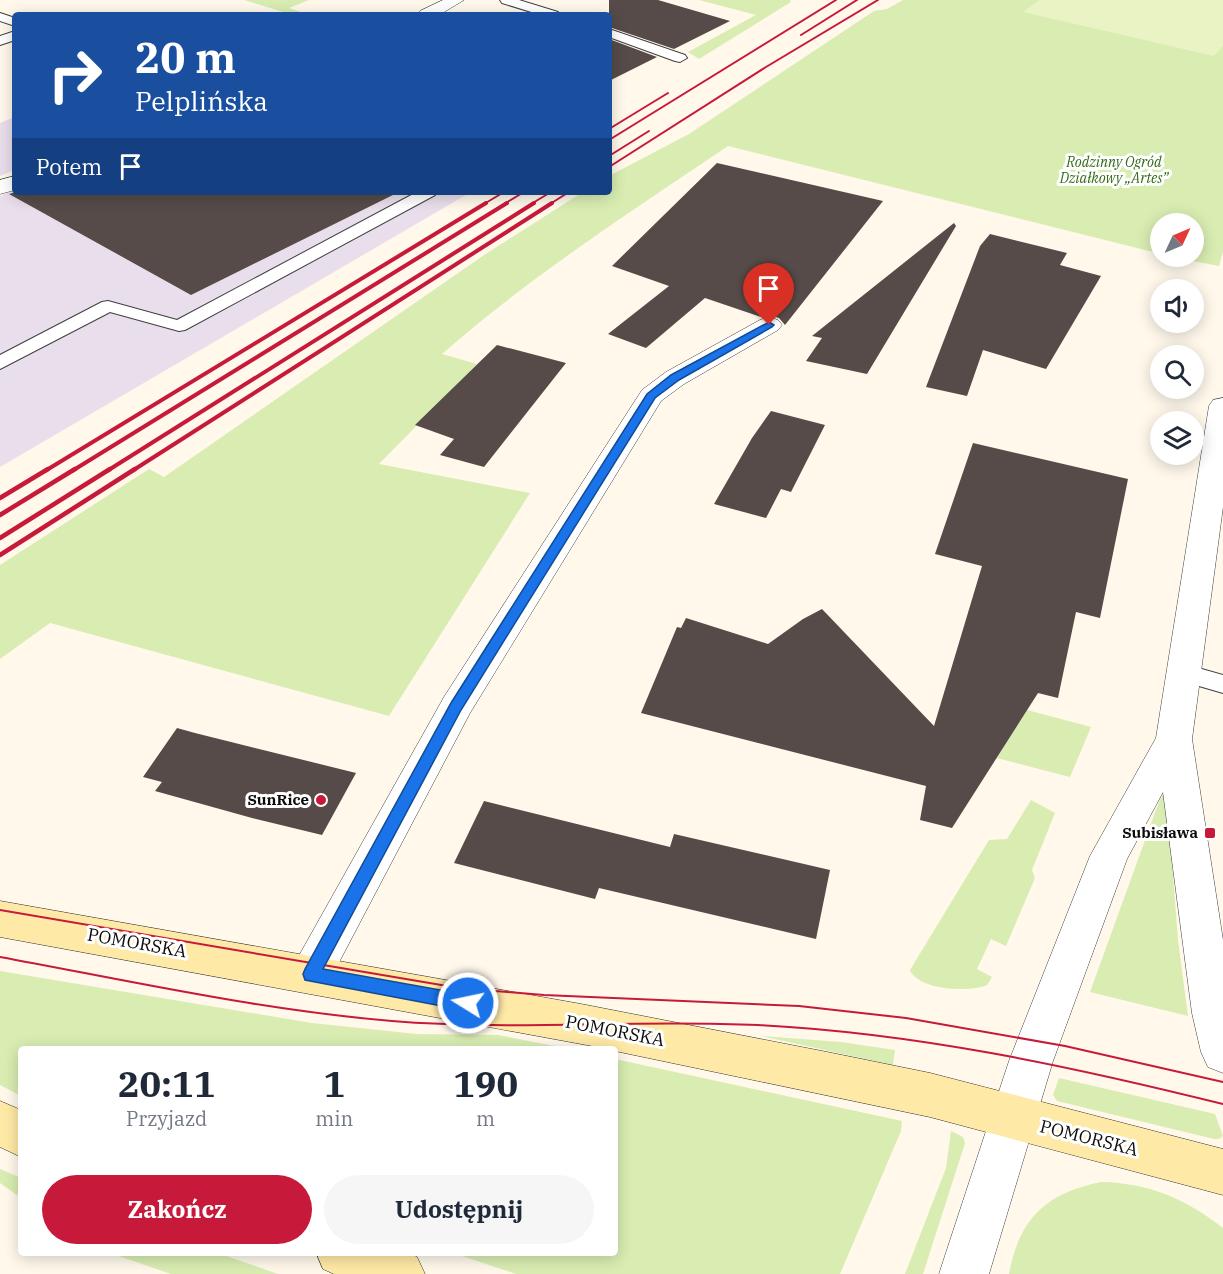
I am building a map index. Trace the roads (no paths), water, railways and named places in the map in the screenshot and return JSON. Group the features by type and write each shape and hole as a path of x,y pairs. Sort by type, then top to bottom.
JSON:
{"main road":[{"name":"POMORSKA","path":"0,919 592,1026 827,1073 930,1095 1223,1172"},
{"path":"0,1122 18,1132"},
{"path":"351,1256 400,1274"}],"street":[{"path":"432,12 456,0"},
{"path":"311,974 456,706 651,396 675,378 769,325"},
{"path":"1223,406 1174,740 1213,1013 1223,1052"},
{"path":"964,1274 1031,1061 1109,856 1174,740"}],"lane":[{"path":"506,0 544,12"},
{"path":"612,34 680,58"},
{"path":"0,363 108,306 179,326 423,195"},
{"path":"1184,673 1223,684"}],"tram line":[{"path":"0,910 459,988 544,995 799,1006 906,1018 1065,1046 1223,1082"},
{"path":"0,957 244,1002 392,1021 484,1025 666,1023 758,1025 876,1035 1050,1064 1223,1104"}],"railway":[{"path":"612,138 836,0"},
{"path":"801,35 857,0"},
{"path":"612,165 766,67 878,0"},
{"path":"612,127 668,93"},
{"path":"612,154 649,131"},
{"path":"484,204 499,195"},
{"path":"504,204 519,195"},
{"path":"531,204 546,195"},
{"path":"550,204 564,195"},
{"path":"45,471 486,203"},
{"path":"72,471 507,203"},
{"path":"107,471 534,203"},
{"path":"132,471 552,203"},
{"path":"0,498 48,469"},
{"path":"0,515 75,469"},
{"path":"0,538 110,469"},
{"path":"0,555 135,469"}],"place":[{"name":"SunRice","path":"321,800"},
{"name":"Subisława","path":"1210,833"}],"park label":[{"name":"Rodzinny Ogród Działkowy „Artes”","path":"1114,170"}]}
